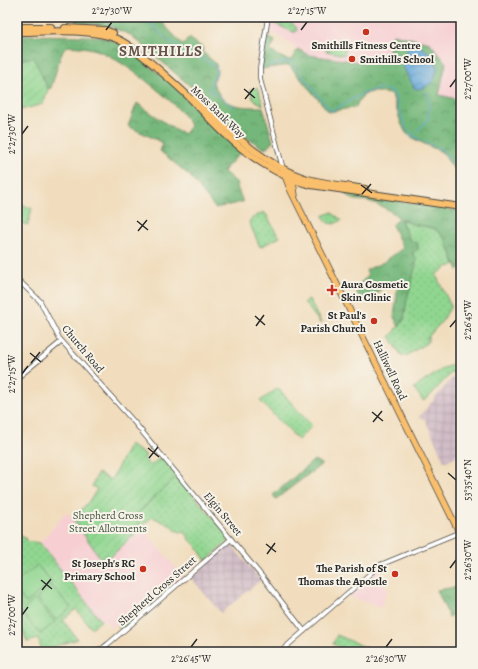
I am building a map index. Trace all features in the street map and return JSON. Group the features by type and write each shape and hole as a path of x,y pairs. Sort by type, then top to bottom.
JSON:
{"highway":[{"name":"Moss Bank Way","path":"17,27 105,30 130,41 186,88 237,137 283,169 322,182 461,204"},
{"name":"Moss Bank Way","path":"17,32 70,32 106,35 117,39 139,53 177,85 232,140 285,176 292,179 312,185 461,207"}],"main road":[{"name":"Halliwell Road","path":"283,169 285,176 397,408 460,534"},
{"path":"283,169 292,179 296,199"}],"street":[{"path":"268,17 260,68 260,79 283,169"},
{"name":"Church Road","path":"17,279 40,301 57,336 125,410"},
{"path":"17,378 62,342"},
{"name":"Elgin Street","path":"125,410 264,579 304,631"},
{"path":"280,652 383,564 460,534"},
{"name":"Shepherd Cross Street","path":"91,652 103,648 108,644 231,539"}],"shaded area":[{"name":"Smithills School","path":"271,17 461,17 461,100 439,95 446,63 388,54 359,62 308,55 268,30"},
{"path":"453,377 461,383 461,453 444,461 425,419 419,417"},
{"path":"66,512 73,519 104,562 139,530 143,529 183,576 143,609 138,607 112,628 104,620 101,621 40,543"},
{"path":"229,545 232,546 261,580 221,613 191,578"},
{"path":"380,570 382,571 384,585 388,588 381,608 349,596"}],"green space":[{"path":"76,17 158,18 183,45 189,38 203,48 203,52 216,64 217,72 213,83 223,99 237,105 263,107 273,142 265,149 242,135 197,92 131,35 108,26 75,23"},
{"path":"272,17 285,17 296,27 296,32 273,23"},
{"path":"393,34 430,43 446,63 439,95 461,100 461,176 453,168 442,152 414,139 406,133 401,123 392,95 380,92 370,92 362,97 356,107 329,112 289,65 262,69 266,36 275,41 270,51 287,60 291,60 298,49 308,55 359,62 388,54"},
{"path":"17,35 92,36 106,38 126,47 179,90 214,127 241,152 223,171 238,184 237,187 243,202 215,208 189,175 160,151 163,143 128,126 137,103 174,129 184,134 190,126 185,117 176,107 150,84 108,55 87,48 68,46 63,51 51,88 48,89 43,77 23,61 17,62"},
{"path":"328,42 346,45 344,55 326,51"},
{"path":"33,57 48,89 43,104 17,111 17,62"},
{"path":"258,88 263,105 253,99 250,89"},
{"path":"344,193 461,211 461,269 458,270 446,241 441,234 433,228 412,224 400,219 410,240 418,244 418,249 412,253 417,260 404,319 399,327 394,317 398,285 386,283 372,299 365,299 357,294 356,287 368,276 366,270 384,262 403,248 392,225 399,218 379,205 367,201 352,199"},
{"path":"17,204 32,208 28,225 17,222"},
{"path":"263,212 266,214 280,237 260,247 249,222 251,219"},
{"path":"332,212 342,220 334,224 328,223 323,216"},
{"path":"400,218 412,224 433,228 441,234 446,241 455,264 450,267 448,266 436,275 451,306 443,320 428,337 428,342 402,357 390,336 395,332 395,329 399,327 404,319 412,253 410,240"},
{"path":"309,299 321,323 321,324 304,302"},
{"path":"460,362 461,379 452,372 427,399 423,401 414,388 444,368"},
{"path":"278,388 312,426 298,440 260,401"},
{"name":"Shepherd Cross Street Allotments","path":"130,444 146,455 144,458 150,466 161,457 177,476 136,515 141,527 139,530 104,563 73,519 91,499 97,489 92,486 98,473 111,480"},
{"path":"314,460 322,464 276,499 273,495"},
{"path":"177,476 231,539 206,561 184,531 181,532 175,530 170,525 152,517 141,527 136,518 136,515"},
{"path":"17,534 27,539 26,541 40,543 101,621 91,628 76,609 63,620 77,639 42,651 38,639 27,642 17,614"},
{"path":"37,565 51,582 26,603 17,592 17,582"},
{"path":"51,585 71,608 56,620 37,598"},
{"path":"456,587 461,599 461,611 449,617 437,590"},
{"path":"35,599 55,622 40,634 21,612"},
{"path":"138,607 146,612 124,631 118,627"},
{"path":"337,635 367,648 371,652 349,652 333,644"}],"water":[{"path":"416,43 436,58 437,70 434,80 431,83 415,89 403,67 402,60 411,44"}],"waterway":[{"path":"144,17 161,34 175,45 212,64 216,68 216,72 209,90 235,107"},
{"path":"267,66 290,61 331,111 362,94 380,88 393,92 407,131 412,136 441,149 461,172"},
{"path":"412,136 428,120 429,100 424,89"}],"place":[{"name":"Smithills Fitness Centre","path":"366,32"},
{"name":"Smithills School","path":"352,59"},
{"name":"Aura Cosmetic Skin Clinic","path":"332,290"},
{"name":"St Paul's Parish Church","path":"374,321"},
{"name":"St Joseph's RC Primary School","path":"143,569"},
{"name":"The Parish of St Thomas the Apostle","path":"395,574"}],"district":[{"name":"SMITHILLS","path":"161,51"}]}
